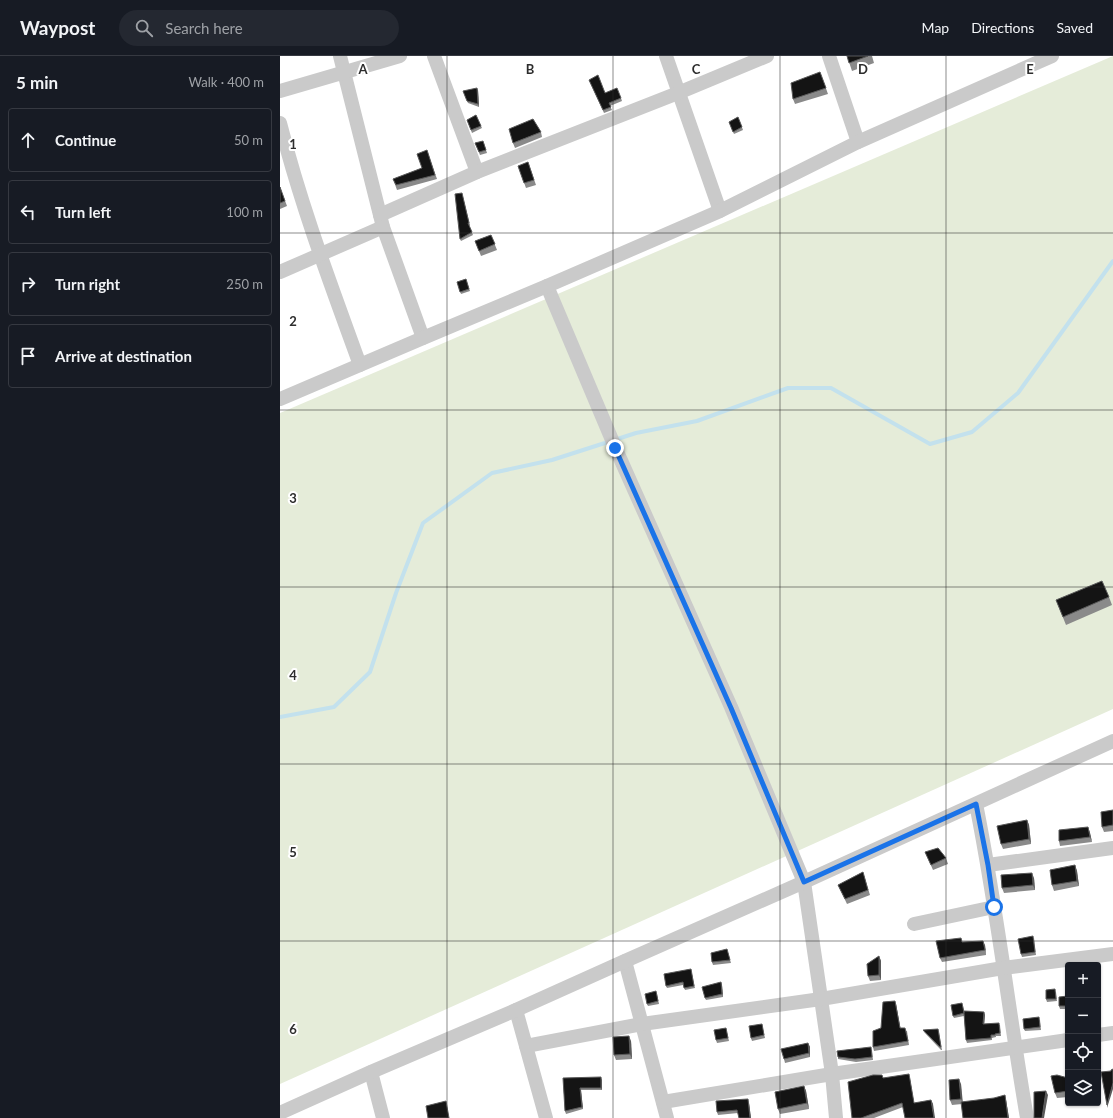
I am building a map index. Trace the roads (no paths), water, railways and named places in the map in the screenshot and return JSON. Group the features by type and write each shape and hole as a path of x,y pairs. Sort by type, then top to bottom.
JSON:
{"street":[{"path":"340,56 381,221 423,338"},
{"path":"280,91 400,56"},
{"path":"434,56 477,172"},
{"path":"666,56 720,211"},
{"path":"280,272 320,255 381,221 477,172 678,93 767,56"},
{"path":"829,56 858,142"},
{"path":"280,399 720,211 858,142 1052,56"},
{"path":"280,123 286,170 320,255 360,365"},
{"path":"547,286 615,448 731,708 804,882 832,1074 836,1118"},
{"path":"285,1114 371,1072 516,1010 625,960 804,882 1113,741"},
{"path":"976,804 988,865 1014,1047 1027,1118"},
{"path":"988,865 1113,848"},
{"path":"914,924 994,907"},
{"path":"526,1046 642,1024 821,999 1003,968 1113,954"},
{"path":"625,960 667,1118"},
{"path":"516,1010 546,1118"},
{"path":"1101,1035 1113,1033"},
{"path":"663,1102 832,1074 1065,1040"},
{"path":"371,1072 383,1118"}],"waterway":[{"path":"280,717 334,707 370,672 396,593 423,523 492,473 552,460 636,433 697,421 788,388 831,388 930,444 972,432 1018,393 1113,261"}]}
